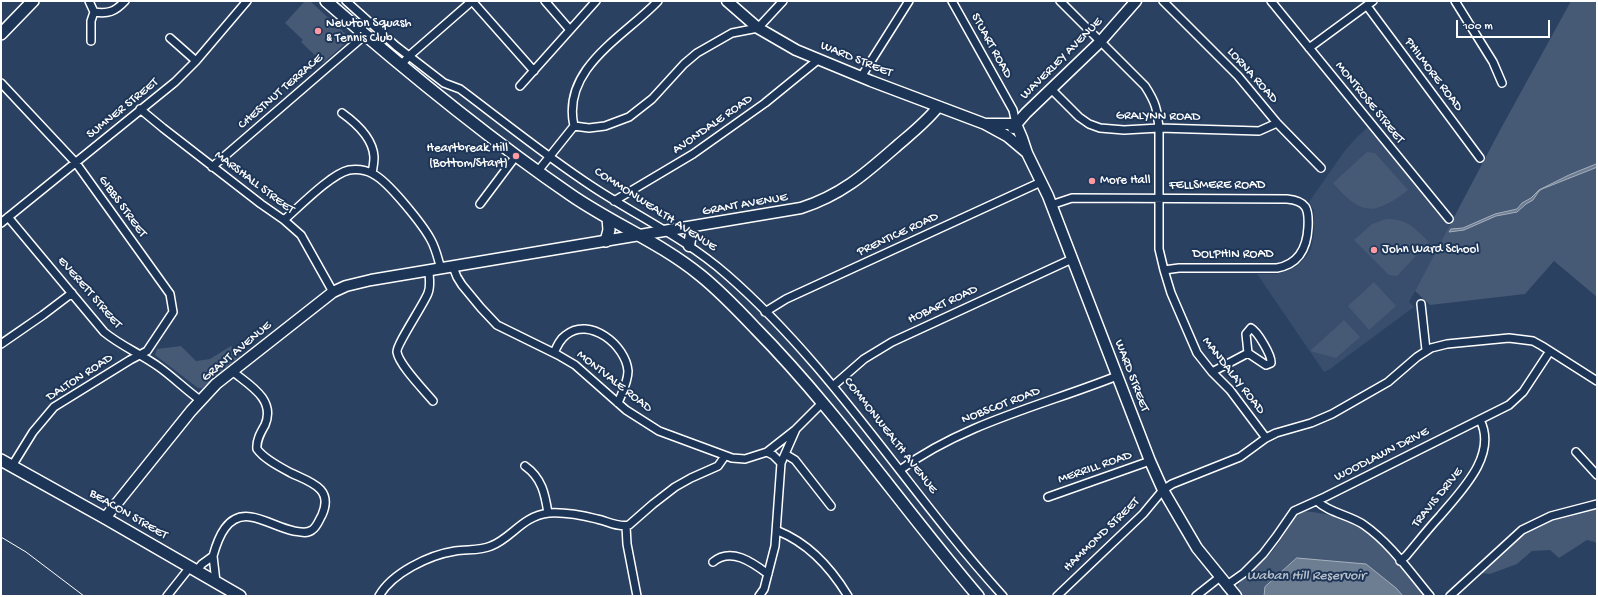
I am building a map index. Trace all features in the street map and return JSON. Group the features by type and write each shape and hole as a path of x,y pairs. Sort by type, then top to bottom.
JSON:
{"main road":[{"path":"1,34 33,1"},
{"path":"326,1 436,94 516,156 608,218 676,257 710,284 764,336 823,402 977,595"},
{"path":"606,241 609,231 608,218"},
{"name":"BEACON STREET","path":"1,460 240,596"}],"street":[{"path":"89,1 94,12 91,21 91,41"},
{"path":"94,12 109,13 125,1"},
{"name":"SUMNER STREET","path":"1,223 175,82 196,61 247,1"},
{"name":"COMMONWEALTH AVENUE","path":"346,1 409,56 444,83 460,89 574,175 689,246 726,274 765,312 833,386 974,563 1003,596"},
{"path":"401,65 409,56 472,1 534,71"},
{"path":"545,1 570,30"},
{"path":"520,86 596,1"},
{"path":"538,171 574,126 574,101 577,86 583,73 599,55 658,1"},
{"name":"WARD STREET","path":"727,1 758,28 796,50 861,77 985,124 1006,136 1027,153"},
{"path":"574,126 583,128 597,128 623,120 649,102 684,64 697,53 732,34 758,28 783,1"},
{"path":"861,77 910,1"},
{"name":"STUART ROAD","path":"952,1 1013,110 1016,124"},
{"name":"MANDALAY ROAD","path":"1060,1 1146,86 1154,99 1157,109 1159,128 1159,249 1171,293 1194,348 1212,372 1230,390 1266,438"},
{"name":"WAVERLEY AVENUE","path":"1006,136 1016,124 1100,42 1136,1"},
{"name":"LORNA ROAD","path":"1163,1 1238,76 1277,123 1321,168"},
{"name":"MONTROSE STREET","path":"1271,1 1449,219"},
{"path":"1308,48 1373,1"},
{"path":"1455,1 1493,62 1502,83"},
{"name":"PHILMORE ROAD","path":"1367,6 1480,158"},
{"name":"CHESTNUT TERRACE","path":"212,167 365,35"},
{"path":"170,38 196,61"},
{"name":"AVONDALE ROAD","path":"614,201 693,154 765,103 819,60"},
{"name":"GIBBS STREET","path":"1,83 76,163 170,294 172,312 152,345 147,351 140,354"},
{"path":"436,94 444,83"},
{"name":"GRALYNN ROAD","path":"1052,90 1079,117 1095,126 1124,130 1159,128 1259,131 1277,123"},
{"name":"GRANT AVENUE","path":"105,518 200,400 232,371 333,292 346,286 371,280 429,272 801,208 833,195 867,172 925,122 938,107"},
{"name":"MARSHALL STREET","path":"140,109 212,167 284,220 301,235 310,247 333,292"},
{"path":"342,113 356,124 369,142 374,155 372,173"},
{"name":"WARD STREET","path":"985,124 1016,124 1027,153 1051,205 1150,461 1163,490 1198,548 1236,596"},
{"path":"480,204 516,156"},
{"path":"284,220 333,179 343,173 354,170 372,173 384,182 419,223 432,242 441,269"},
{"name":"PRENTICE ROAD","path":"765,312 786,299 1041,182"},
{"name":"FELLSMERE ROAD","path":"1051,205 1072,198 1287,199 1301,202 1307,210"},
{"name":"DOLPHIN ROAD","path":"1164,270 1184,268 1277,268 1287,265 1297,258 1305,246 1308,236 1307,210"},
{"name":"EVERETT STREET","path":"8,218 104,332 115,341 140,354 160,367 200,400"},
{"path":"689,246 692,227"},
{"name":"HOBART ROAD","path":"833,386 864,359 892,342 1072,259"},
{"name":"MONTVALE ROAD","path":"453,267 462,285 497,325 571,362 618,403 659,431 725,456 741,459 767,452 796,429"},
{"path":"429,272 428,292 410,327 398,344 397,352 403,363 433,401"},
{"path":"1,344 72,293"},
{"path":"1420,304 1426,350"},
{"path":"1251,328 1256,332 1272,362 1269,365 1266,365 1248,353 1246,334 1251,328"},
{"path":"554,353 563,338 570,332 576,330 588,330 610,340 622,353 627,368 627,380 618,403"},
{"path":"1163,490 1172,484 1240,457 1266,438 1280,432 1311,423 1332,414 1388,382 1426,350 1447,344 1509,338 1532,341 1597,381"},
{"name":"WOODLAWN DRIVE","path":"1227,586 1244,573 1263,554 1294,511 1317,501 1509,405 1517,399 1537,373 1550,351"},
{"path":"1212,372 1248,353"},
{"name":"DALTON ROAD","path":"12,466 30,438 54,407 140,354"},
{"path":"216,582 212,556 220,534 228,524 235,519 244,516 252,517 285,529 306,532 311,531 314,528 325,507 324,496 315,484 286,470 260,453 257,448 258,440 268,418 267,407 256,390 232,371"},
{"name":"NOBSCOT ROAD","path":"900,470 922,454 984,424 1117,376"},
{"path":"759,596 764,589 778,531 778,498 781,463 796,429 823,402"},
{"name":"TRAVIS DRIVE","path":"1400,561 1406,556 1460,492 1475,471 1485,442 1485,430 1480,420"},
{"path":"767,452 773,455 781,463"},
{"path":"1576,452 1597,475"},
{"path":"785,454 795,460 832,506"},
{"path":"378,596 391,580 424,561 454,551 492,546 531,518 548,513 571,513 626,526 633,523 653,504 675,487 690,478 718,466 725,456"},
{"name":"MERRILL ROAD","path":"1048,497 1150,461"},
{"path":"525,466 537,476 548,513"},
{"name":"HAMMOND STREET","path":"1057,596 1143,514 1163,490"},
{"path":"1317,501 1323,506 1355,520 1369,529 1382,541 1430,596"},
{"path":"1450,596 1522,530 1551,516 1597,504"},
{"path":"626,526 627,544 637,596"},
{"path":"778,531 797,540 815,555 833,575 848,596"},
{"path":"167,596 193,569 212,556"},
{"path":"712,562 721,556 735,556 759,567 768,574"},
{"path":"1196,596 1220,577"}],"shaded area":[{"name":"Newton Squash & Tennis Club","path":"305,1 310,1 348,36 349,40 323,63 301,42 303,40 285,23"},
{"path":"1571,1 1597,1 1597,297 1554,261 1525,294 1430,305 1415,291 1499,132"},
{"name":"John Ward School","path":"1368,127 1450,226 1409,302 1414,307 1324,372 1257,274 1276,274 1287,271 1297,266 1306,257 1311,249 1314,235 1314,210 1309,202 1343,153"},
{"path":"1367,152 1375,153 1408,190 1385,205 1368,209 1352,201 1333,183"},
{"path":"1386,219 1405,222 1429,242 1397,276 1389,275 1354,240 1372,224"},
{"path":"1374,282 1396,306 1369,330 1348,306"},
{"path":"1344,320 1360,337 1336,358 1310,351"},
{"path":"181,346 196,361 210,359 231,346 240,356 202,388 198,388 155,355 157,349"},
{"path":"1597,507 1597,545 1595,542 1587,540 1559,558 1550,550 1532,551 1517,564 1490,574 1480,573 1518,537 1542,522"},
{"path":"1304,511 1334,516 1361,529 1391,555 1424,596 1241,596 1237,589 1242,579 1271,553 1287,530 1295,515"}],"water":[{"path":"1597,164 1597,167 1595,168 1542,189 1533,200 1517,212 1496,216 1464,230 1449,232 1451,229 1463,228 1495,214 1517,209 1522,203 1531,198 1539,190 1569,175"},
{"name":"Waban Hill Reservoir","path":"1297,558 1366,564 1396,588 1403,596 1264,596 1265,587"}],"tram line":[{"path":"1,537 26,552 84,596"}],"place":[{"name":"Newton Squash & Tennis Club","path":"318,31"},
{"name":"Heartbreak Hill (Bottom/Start)","path":"516,156"},
{"name":"More Hall","path":"1092,181"},
{"name":"John Ward School","path":"1374,250"}]}
